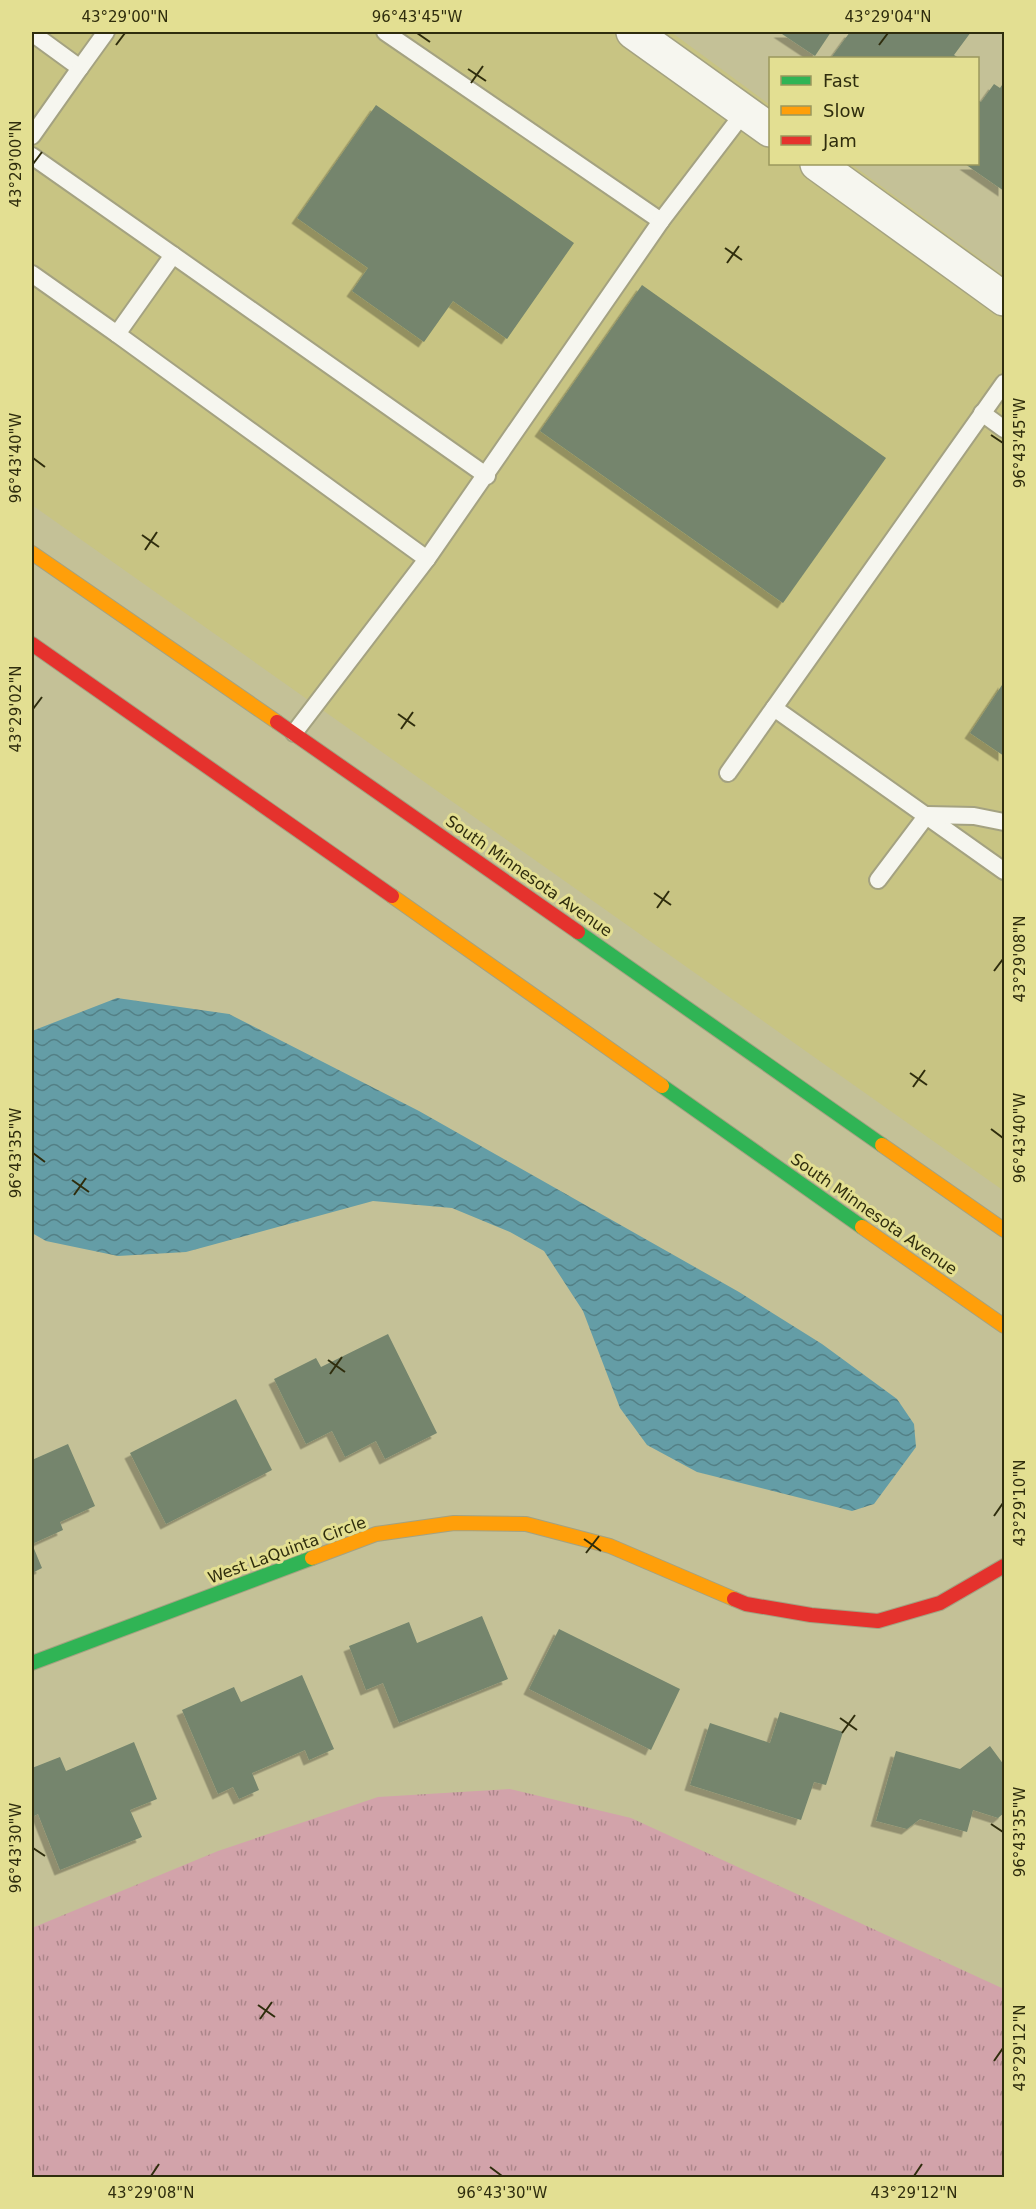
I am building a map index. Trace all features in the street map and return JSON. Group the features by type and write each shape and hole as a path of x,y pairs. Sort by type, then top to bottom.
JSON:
{"main road":[{"name":"South Minnesota Avenue","path":"32,553 294,733 1005,1230"},
{"name":"South Minnesota Avenue","path":"32,644 1005,1326"},
{"name":"West LaQuinta Circle","path":"32,1663 376,1534 454,1523 526,1524 610,1546 746,1604 811,1615 878,1621 940,1603 1003,1570"}],"street":[{"path":"633,32 758,121"},
{"path":"818,165 1005,299"}],"lane":[{"path":"32,136 106,32"},
{"path":"385,32 661,221"},
{"path":"32,33 80,68"},
{"path":"294,733 427,559 487,476 661,221 758,121"},
{"path":"32,156 487,476"},
{"path":"117,334 173,255"},
{"path":"32,274 427,559"},
{"path":"728,773 1005,383"},
{"path":"982,413 1005,429"},
{"path":"774,708 1005,871"},
{"path":"927,815 974,816 1005,822"},
{"path":"878,880 927,815"}],"shaded area":[{"path":"32,32 671,32 769,104 769,165 852,165 1004,276 1004,1191 32,505"}],"green space":[{"path":"510,1789 631,1818 1004,1989 1004,2177 32,2177 32,1928 218,1851 378,1797"}],"water":[{"path":"117,998 229,1014 419,1111 739,1292 822,1344 897,1399 914,1424 916,1447 874,1504 852,1511 697,1472 647,1445 620,1408 583,1311 544,1251 510,1232 452,1208 373,1201 186,1252 118,1256 46,1241 32,1233 32,1031"}],"building":[{"path":"779,32 831,32 815,56"},
{"path":"850,32 971,32 954,55 957,57 832,57"},
{"path":"1004,82 1004,191 966,165 979,165 979,101 981,102 994,84 1000,88"},
{"path":"376,105 574,243 507,339 453,301 424,342 352,291 368,268 297,218"},
{"path":"642,285 886,458 783,603 540,431"},
{"path":"1004,682 1004,756 970,733"},
{"path":"388,1334 437,1433 385,1459 376,1441 345,1457 332,1431 306,1444 274,1379 316,1358 321,1367"},
{"path":"236,1399 272,1470 166,1524 130,1453"},
{"path":"68,1444 95,1506 60,1522 63,1530 32,1544 32,1460"},
{"path":"32,1544 42,1568 32,1573"},
{"path":"482,1616 508,1679 399,1723 383,1683 366,1690 349,1646 409,1622 417,1643"},
{"path":"559,1629 680,1689 651,1750 529,1689"},
{"path":"302,1675 334,1749 309,1760 305,1750 252,1773 259,1790 239,1799 233,1787 218,1794 182,1710 234,1687 241,1702"},
{"path":"780,1712 843,1732 826,1785 814,1782 801,1820 690,1785 710,1723 770,1743"},
{"path":"134,1742 157,1799 130,1810 142,1837 60,1870 38,1814 32,1817 32,1768 60,1757 66,1771"},
{"path":"990,1746 1004,1765 1004,1813 998,1818 973,1810 967,1832 920,1819 907,1829 876,1821 896,1751 960,1769"}],"traffic: fast":[{"path":"578,932 882,1145"},
{"path":"662,1086 862,1227"},
{"path":"32,1663 312,1558"}],"traffic: slow":[{"path":"32,553 277,722"},
{"path":"392,896 662,1086"},
{"path":"882,1145 1004,1230"},
{"path":"862,1227 1004,1326"},
{"path":"312,1558 376,1534 454,1523 526,1524 610,1546 734,1599"}],"traffic: jam":[{"path":"32,644 392,896"},
{"path":"277,722 578,932"},
{"path":"734,1599 746,1604 811,1615 878,1621 940,1603 1004,1566"}]}
